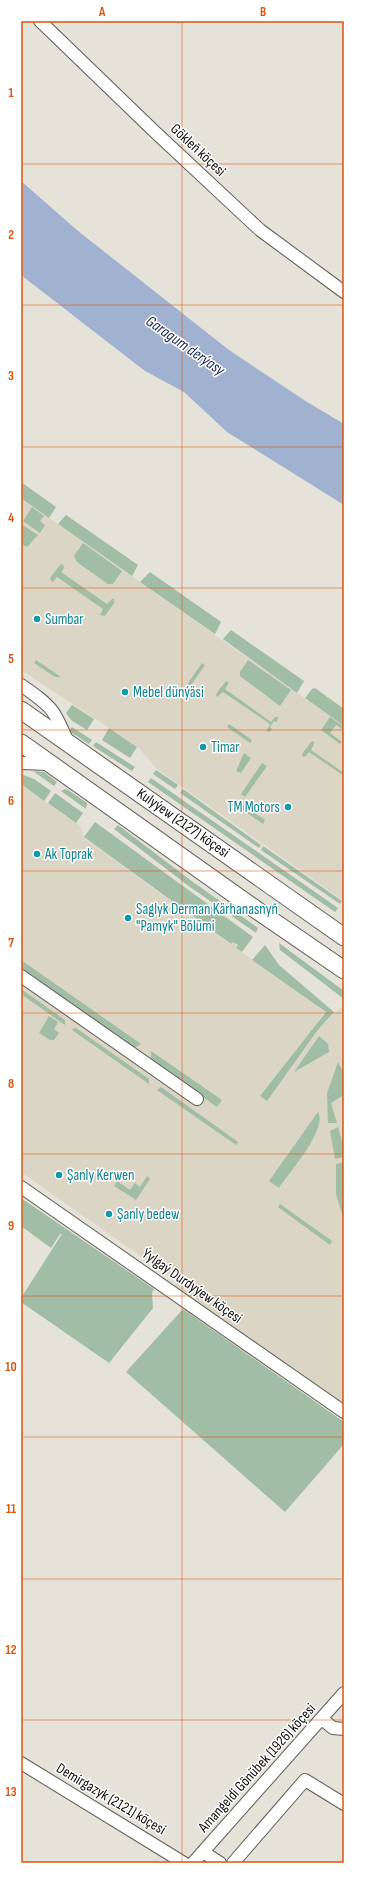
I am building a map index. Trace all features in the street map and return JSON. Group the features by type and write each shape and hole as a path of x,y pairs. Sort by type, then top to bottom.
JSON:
{"highway":[{"name":"Kulyýew (2127) köçesi","path":"21,710 344,937"},
{"name":"Kulyýew (2127) köçesi","path":"21,743 344,970"},
{"path":"319,920 344,933"},
{"path":"298,937 344,983"}],"street":[{"name":"Gökleň köçesi","path":"40,21 155,132 260,230 344,292"},
{"path":"21,685 49,705 55,712 68,743"},
{"path":"21,763 50,764"},
{"path":"21,976 197,1099"},
{"name":"Ýylgaý Durdyýew köçesi","path":"21,1187 344,1412"},
{"name":"Amangeldi Gönübek (1926) köçesi","path":"193,1863 344,1694"},
{"path":"322,1719 334,1728 344,1729"},
{"name":"Demirgazyk (2121) köçesi","path":"21,1763 184,1863"},
{"path":"233,1863 305,1780 344,1804"},
{"path":"203,1852 220,1863"}],"shaded area":[{"path":"21,498 344,726 344,901 157,769 138,747 21,670"},
{"path":"21,785 80,826 84,838 231,945 233,942 237,946 236,948 325,1012 314,1027 317,1031 334,1013 344,1006 344,1407 174,1288 176,1281 21,1172"}],"green space":[{"path":"21,482 56,507 49,518 21,498"},
{"path":"32,507 44,516 40,521 45,525 40,533 23,521"},
{"path":"66,515 138,565 132,576 58,524"},
{"path":"21,524 38,535 27,547 21,544"},
{"path":"83,543 122,571 113,584 108,584 77,562 74,556"},
{"path":"63,564 64,568 61,572 107,604 114,599 114,603 105,616 100,615 103,609 57,577 53,582 51,581 50,578 60,565"},
{"path":"150,572 221,622 215,634 140,582"},
{"path":"231,630 304,681 297,693 223,639"},
{"path":"36,660 61,677 55,677 34,663"},
{"path":"248,660 291,690 280,706 240,676 240,672"},
{"path":"202,663 205,665 183,697 180,695"},
{"path":"228,681 225,689 271,722 275,717 278,717 277,722 274,721 270,727 272,729 270,732 266,731 270,724 223,692 217,697 216,694 225,682"},
{"path":"315,688 344,709 344,726 305,698 312,689"},
{"path":"72,705 94,719 87,730 71,720 66,713"},
{"path":"330,717 344,727 344,730 336,725 330,733 342,742 340,744 321,730"},
{"path":"229,724 252,740 250,743 227,727"},
{"path":"72,727 92,740 89,744 69,731"},
{"path":"109,728 137,747 130,758 102,740"},
{"path":"314,741 311,750 344,773 344,776 309,752 303,757 302,754 311,742"},
{"path":"96,742 135,767 132,771 93,746"},
{"path":"244,753 251,758 241,773 236,771"},
{"path":"262,763 267,766 245,797 241,794"},
{"path":"156,770 178,785 175,789 153,774"},
{"path":"33,771 44,772 57,782 54,786"},
{"path":"21,774 34,779 51,791 44,801 21,784"},
{"path":"151,778 338,908 335,912 148,782"},
{"path":"65,789 87,803 86,809 61,791"},
{"path":"183,789 261,845 259,848 180,793"},
{"path":"55,793 83,813 76,823 48,803"},
{"path":"240,803 265,820 263,824 240,808"},
{"path":"95,822 253,937 242,952 236,948 238,945 233,942 231,944 84,837"},
{"path":"118,825 193,882 258,928 256,933 190,887 114,829"},
{"path":"263,846 342,901 340,904 261,850"},
{"path":"279,943 344,991 344,999 280,950"},
{"path":"265,945 279,965 334,1012 317,1031 267,1101 260,1096 326,1012 252,960"},
{"path":"21,960 141,1044 133,1049 21,971"},
{"path":"21,989 65,1020 65,1025 21,994"},
{"path":"49,1016 58,1022 54,1029 59,1033 54,1040 50,1040 39,1033"},
{"path":"74,1028 149,1079 149,1084 72,1030"},
{"path":"319,1036 328,1044 329,1052 294,1072"},
{"path":"151,1051 222,1100 217,1107 151,1061"},
{"path":"338,1062 344,1073 344,1095 331,1103 337,1123 328,1123 327,1093"},
{"path":"161,1087 238,1142 236,1145 157,1090"},
{"path":"318,1112 320,1120 313,1140 279,1188 269,1181"},
{"path":"338,1127 344,1148 344,1157 335,1159 330,1131"},
{"path":"344,1162 344,1196 342,1196 343,1217 336,1194 336,1164"},
{"path":"147,1176 150,1179 136,1200 114,1186 117,1181 130,1190 135,1183 140,1187"},
{"path":"21,1198 154,1289 152,1293 153,1308 109,1363 21,1302 21,1298 62,1234 60,1234 51,1248 21,1226"},
{"path":"280,1204 332,1241 330,1245 278,1207"},
{"path":"183,1309 344,1422 344,1444 285,1512 126,1372"}],"water":[{"name":"Garagum derýasy","path":"21,181 78,231 229,350 307,402 344,424 344,505 227,432 184,392 145,371 21,275"}],"place":[{"name":"Sumbar","path":"37,619"},
{"name":"Mebel dünýäsi","path":"125,692"},
{"name":"Timar","path":"203,747"},
{"name":"TM Motors","path":"288,807"},
{"name":"Ak Toprak","path":"37,854"},
{"name":"Saglyk Derman Kärhanasnyň \"Pamyk\" Bölümi","path":"128,918"},
{"name":"Şanly Kerwen","path":"59,1175"},
{"name":"Şanly bedew","path":"109,1214"}]}
